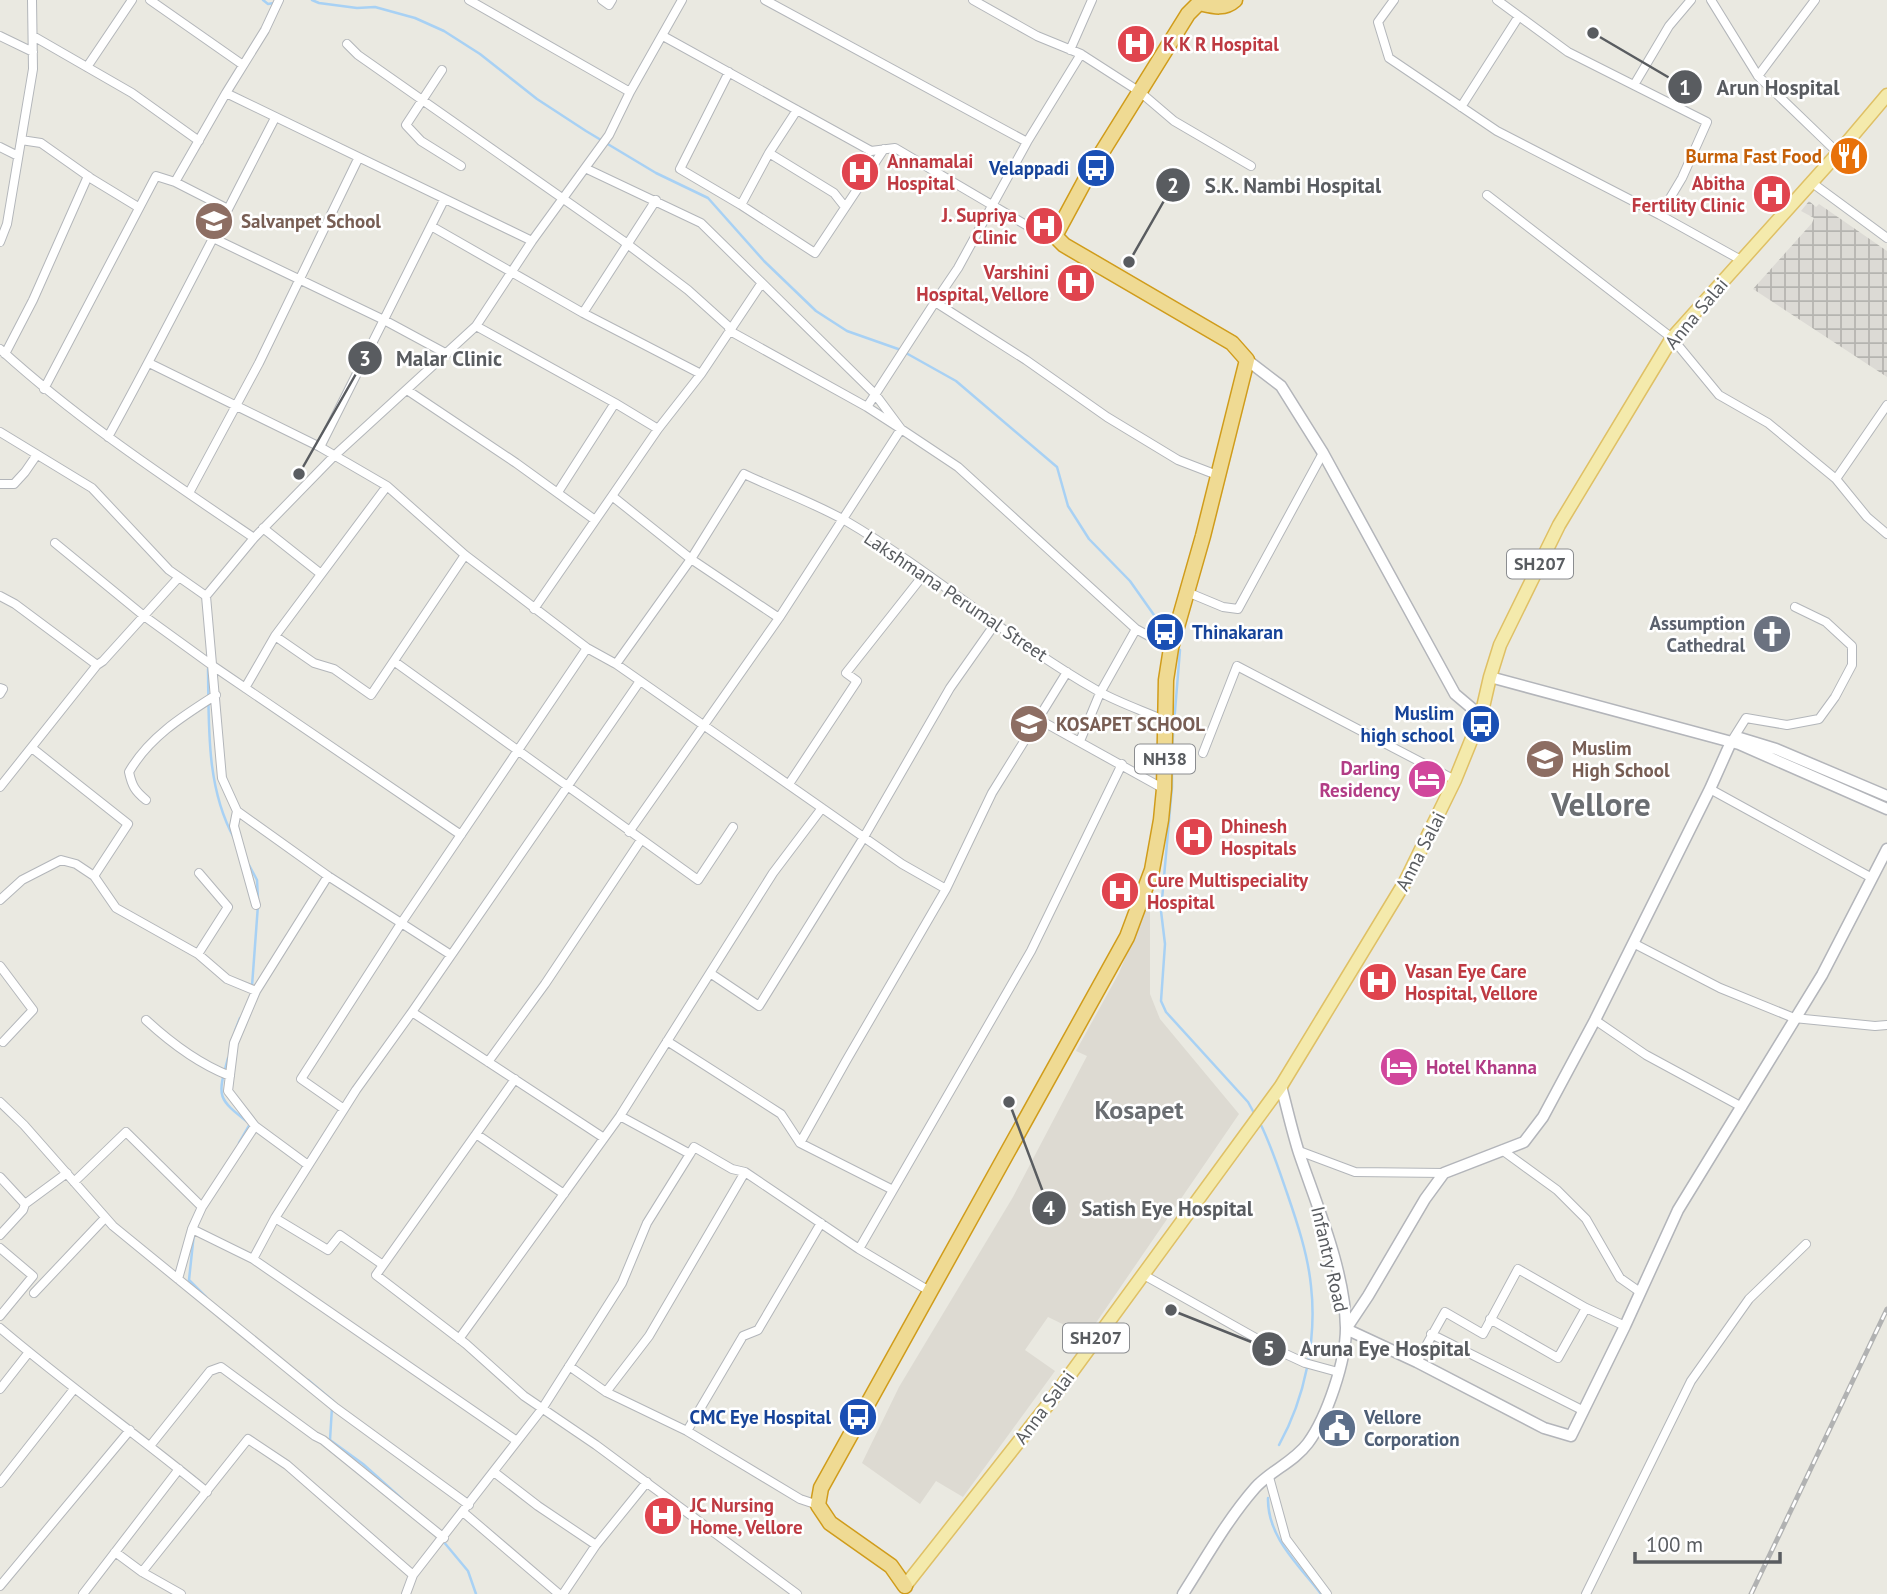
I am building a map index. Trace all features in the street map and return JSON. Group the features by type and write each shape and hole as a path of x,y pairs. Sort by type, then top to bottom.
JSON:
{"highway":[{"path":"1235,0 1229,6 1215,7 1197,1 1082,185 1055,236 1065,245 1232,343 1247,360"},
{"name":"NH38","path":"818,1505 821,1488 1127,937 1152,870 1161,820 1167,680 1171,648 1247,360"},
{"path":"818,1505 830,1523 891,1566 902,1591"}],"main road":[{"name":"Anna Salai","path":"902,1591 1050,1402 1281,1086 1405,881 1455,780 1481,716 1500,645 1559,525 1672,338 1887,95"}],"street":[{"path":"0,241 7,224 33,69 32,4 38,0"},
{"path":"87,67 132,0"},
{"path":"150,0 243,65"},
{"path":"175,182 265,30 279,0"},
{"path":"468,0 630,92"},
{"path":"602,0 609,5 612,0"},
{"path":"452,955 328,876 237,811 222,778 206,596 254,538 334,456 476,326 609,135 682,0"},
{"path":"765,0 1027,142"},
{"path":"973,0 1038,36 1081,54 1140,92 1174,121 1251,166"},
{"path":"1070,50 1092,0"},
{"path":"1394,0 1378,22 1390,58 1497,131 1741,260"},
{"path":"1497,0 1568,52 1707,122 1682,177 1660,215"},
{"path":"1634,85 1669,26 1691,0"},
{"path":"1712,0 1758,76 1838,153"},
{"path":"1758,76 1815,0"},
{"path":"1461,107 1519,16"},
{"path":"0,36 33,52"},
{"path":"33,36 132,93 199,141"},
{"path":"663,36 871,151 895,148 1043,235 1055,236"},
{"path":"347,44 358,55 627,244 688,290 728,326 730,331 867,407 958,467 1136,629 1171,648"},
{"path":"867,407 958,268 1027,142 1081,54"},
{"path":"442,70 406,125 421,141 461,166"},
{"path":"729,72 680,169 815,253 884,149"},
{"path":"226,93 532,242"},
{"path":"741,205 769,153 797,110"},
{"path":"108,437 275,118"},
{"path":"21,141 41,143 138,207"},
{"path":"0,147 18,156"},
{"path":"769,153 834,193 845,207"},
{"path":"189,494 259,363 358,159"},
{"path":"587,169 701,223 876,394 901,429"},
{"path":"88,176 33,300 3,351 44,389 108,437 254,538"},
{"path":"44,389 156,176 175,182 228,209"},
{"path":"1811,182 1887,238"},
{"path":"1487,195 1672,338 1719,395 1768,424 1836,479 1867,517 1887,534"},
{"path":"320,447 444,200"},
{"path":"583,313 656,200"},
{"path":"431,226 583,313 701,374"},
{"path":"211,237 384,320 447,354"},
{"path":"534,609 658,429 701,374 761,284"},
{"path":"935,302 1026,360 1107,417 1178,460 1217,475"},
{"path":"476,326 658,429"},
{"path":"1247,360 1280,386 1323,453 1455,694 1481,716"},
{"path":"149,363 236,403 387,486 465,555 587,648 616,664 902,864 946,889"},
{"path":"407,390 595,520"},
{"path":"558,492 615,403"},
{"path":"1836,479 1887,405"},
{"path":"629,832 779,618 901,429"},
{"path":"0,432 92,488 169,570 206,596"},
{"path":"1187,592 1223,607 1238,609 1323,453"},
{"path":"0,484 13,484 36,456"},
{"name":"Lakshmana Perumal Street","path":"691,559 744,474 844,521 1100,693 1166,721"},
{"path":"246,688 275,636 387,486"},
{"path":"612,496 691,559 779,618"},
{"path":"264,528 321,574"},
{"path":"55,543 144,616 213,666 461,835"},
{"path":"275,636 314,663 334,669 372,695 465,555"},
{"path":"616,664 691,559"},
{"path":"789,784 857,681 846,673 925,573"},
{"path":"0,786 97,664 103,661 179,577"},
{"path":"0,596 97,664"},
{"path":"1299,1151 1355,1172 1444,1173 1524,1142 1543,1117 1595,1020 1731,742 1746,718 1787,725 1819,719 1835,697 1852,665 1852,646 1826,622 1795,607"},
{"path":"710,973 759,1006 864,837 944,699 995,624"},
{"path":"1080,741 1100,693 1136,629"},
{"path":"344,1109 300,1079 402,922 587,648"},
{"path":"395,662 698,880 733,827"},
{"path":"1203,753 1237,666 1455,780"},
{"path":"800,1143 946,889 992,793 1067,672"},
{"path":"1490,677 1748,747 1887,809"},
{"path":"254,1259 275,1218 344,1109 640,681"},
{"path":"0,688 3,689 0,694"},
{"path":"146,800 134,791 131,782 129,772 137,759 170,725 216,695"},
{"path":"1038,719 1164,789"},
{"path":"1731,742 1740,738 1776,749 1887,796"},
{"path":"32,748 128,824 94,876"},
{"path":"859,1249 1031,951 1122,764"},
{"path":"1710,789 1872,878"},
{"path":"459,1339 620,1116 773,873 822,808"},
{"path":"237,811 234,826 256,905"},
{"path":"488,1062 545,984 641,840"},
{"path":"1444,1173 1425,1199 1346,1329 1417,1362 1544,1428 1571,1436 1678,1210 1822,975 1887,849"},
{"path":"0,900 22,880 61,860 76,864 94,876 116,908 198,954 227,979 256,991"},
{"path":"198,954 228,907 199,873"},
{"path":"309,1165 255,1126 228,1091 234,1043 256,991 328,876"},
{"path":"1633,943 1720,988 1794,1018 1887,1025"},
{"path":"0,966 33,1010 4,1042"},
{"path":"412,1012 604,1138"},
{"path":"146,1020 163,1036 209,1068 230,1076"},
{"path":"1595,1020 1646,1055 1742,1107"},
{"path":"667,1041 782,1114 800,1143 893,1190"},
{"path":"515,1079 376,1275 459,1339 542,1409 647,1482 797,1594"},
{"name":"Infantry Road","path":"1183,1594 1258,1485 1307,1445 1325,1416 1338,1372 1346,1329 1341,1287 1319,1205 1299,1151 1281,1086"},
{"path":"0,1102 24,1125 106,1218 187,1288 466,1509 561,1594 647,1482"},
{"path":"620,1116 690,1154"},
{"path":"178,1279 192,1229 202,1208 255,1126"},
{"path":"74,1182 125,1132 202,1208"},
{"path":"476,1134 564,1194"},
{"path":"406,1594 414,1575 542,1409 622,1283 647,1223 694,1147 732,1169 745,1172 859,1249 931,1292"},
{"path":"1502,1150 1519,1165 1557,1190 1586,1219 1620,1278 1640,1292"},
{"path":"606,1392 649,1336 745,1172"},
{"path":"0,1235 23,1210 25,1204 67,1173"},
{"path":"0,1177 25,1204"},
{"path":"34,1293 106,1218"},
{"path":"275,1218 328,1250 340,1236 383,1265"},
{"path":"687,1431 743,1336 758,1330 821,1223"},
{"path":"192,1229 254,1259 517,1441"},
{"path":"1586,1594 1692,1381 1749,1299 1806,1244"},
{"path":"0,1248 33,1276 0,1316"},
{"path":"1417,1362 1445,1312 1483,1334 1518,1269 1586,1308 1625,1326"},
{"path":"1142,1274 1278,1350 1304,1363 1338,1372"},
{"path":"1490,1319 1558,1358 1586,1308"},
{"path":"0,1328 207,1492"},
{"path":"1431,1334 1584,1411"},
{"path":"0,1389 29,1352"},
{"path":"569,1366 606,1392 687,1431 800,1499 818,1505"},
{"path":"150,1446 211,1371 220,1367 323,1440 444,1538"},
{"path":"0,1483 74,1389"},
{"path":"0,1586 130,1430"},
{"path":"142,1572 248,1439 287,1465 414,1575"},
{"path":"83,1594 178,1469"},
{"path":"494,1472 596,1545"},
{"path":"1269,1477 1286,1539 1327,1594"},
{"path":"115,1552 142,1572 181,1594"}],"shaded area":[{"path":"1809,201 1816,207 1819,204 1887,251 1887,377 1753,289 1812,223 1814,218 1801,211"},
{"path":"1150,897 1150,994 1160,1019 1239,1114 1087,1336 1048,1317 1025,1350 1055,1371 963,1497 936,1481 920,1504 862,1463 899,1387 1013,1197 1087,1056 1076,1051 1119,973"}],"waterway":[{"path":"263,0 268,4 274,3"},
{"path":"312,0 357,8 375,7 415,18 444,31 586,131 656,173 708,198 764,261 816,311 847,331 901,350"},
{"path":"906,353 956,381 1057,467 1068,506 1089,539 1130,581 1166,632"},
{"path":"1172,748 1180,650"},
{"path":"208,669 209,734 214,777 218,798 234,838"},
{"path":"1172,752 1172,787 1161,911 1165,944 1161,1001 1166,1012 1248,1102 1254,1113"},
{"path":"249,865 257,880 258,899"},
{"path":"252,986 258,905"},
{"path":"235,1031 240,1018"},
{"path":"228,1058 222,1082 222,1096 231,1108 250,1124 239,1143"},
{"path":"1260,1123 1302,1239 1310,1274 1312,1306 1307,1368 1296,1408 1279,1445"},
{"path":"194,1233 189,1280 206,1297"},
{"path":"308,1380 333,1401"},
{"path":"332,1407 330,1440 363,1464 402,1499"},
{"path":"1268,1498 1269,1512 1279,1538 1321,1594"},
{"path":"443,1541 468,1571 476,1594"}],"railway":[{"path":"1751,1594 1887,1309"}],"place":[{"name":"Arun Hospital","path":"1593,33"},
{"name":"K K R Hospital","path":"1136,44"},
{"name":"Burma Fast Food","path":"1849,156"},
{"name":"Velappadi","path":"1096,168"},
{"name":"Annamalai Hospital","path":"860,172"},
{"name":"Abitha Fertility Clinic","path":"1772,194"},
{"name":"Salvanpet School","path":"214,221"},
{"name":"J. Supriya Clinic","path":"1044,226"},
{"name":"S.K. Nambi Hospital","path":"1129,262"},
{"name":"Varshini Hospital, Vellore","path":"1076,283"},
{"name":"Malar Clinic","path":"299,474"},
{"name":"Thinakaran","path":"1165,632"},
{"name":"Assumption Cathedral","path":"1772,634"},
{"name":"KOSAPET SCHOOL","path":"1029,724"},
{"name":"Muslim high school","path":"1481,724"},
{"name":"Muslim High School","path":"1545,759"},
{"name":"Darling Residency","path":"1427,779"},
{"name":"Dhinesh Hospitals","path":"1194,837"},
{"name":"Cure Multispeciality Hospital","path":"1120,891"},
{"name":"Vasan Eye Care Hospital, Vellore","path":"1378,982"},
{"name":"Hotel Khanna","path":"1399,1067"},
{"name":"Satish Eye Hospital","path":"1009,1102"},
{"name":"Aruna Eye Hospital","path":"1171,1310"},
{"name":"CMC Eye Hospital","path":"858,1417"},
{"name":"Vellore Corporation","path":"1337,1428"},
{"name":"JC Nursing Home, Vellore","path":"663,1516"}],"district":[{"name":"Vellore","path":"1601,804"},
{"name":"Kosapet","path":"1139,1110"}]}
